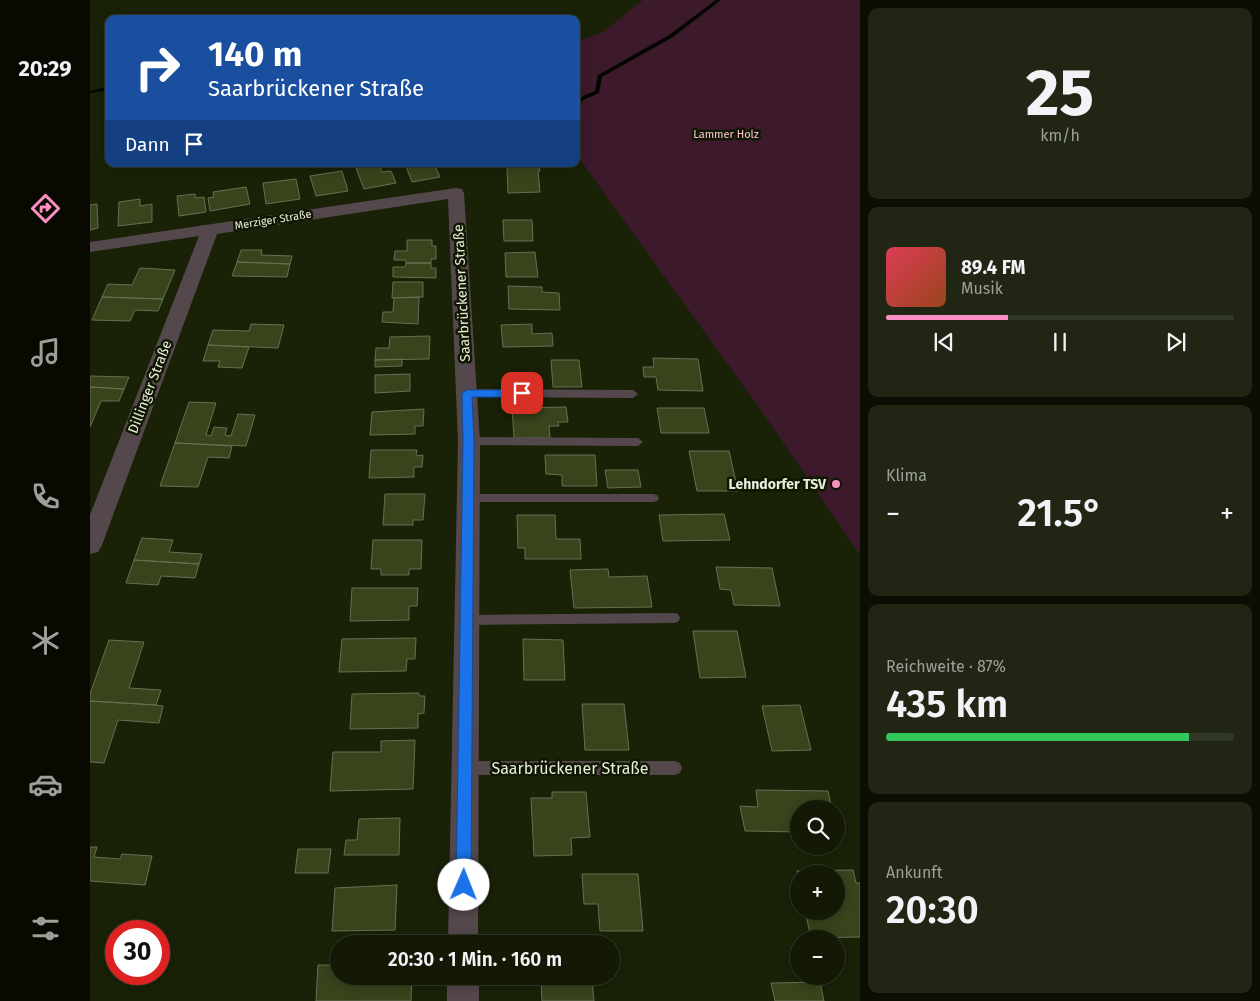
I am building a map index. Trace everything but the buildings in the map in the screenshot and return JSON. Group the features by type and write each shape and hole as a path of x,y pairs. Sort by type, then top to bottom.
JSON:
{"street":[{"name":"Merziger Straße","path":"90,247 456,193"},
{"name":"Saarbrückener Straße","path":"456,193 469,441 463,935"},
{"name":"Dillinger Straße","path":"90,545 210,230"},
{"path":"463,985 463,1001"}],"lane":[{"path":"467,393 633,394"},
{"path":"469,441 638,442"},
{"path":"468,498 653,498"},
{"path":"467,620 674,618"},
{"name":"Saarbrückener Straße","path":"465,768 675,768"}],"green space":[{"name":"Lammer Holz","path":"643,0 860,0 860,555 763,413 580,160 580,40 602,33"}],"waterway":[{"path":"580,101 597,92 600,76 671,36 719,0"},
{"path":"90,92 105,89"}],"place":[{"name":"Lehndorfer TSV","path":"836,484"}],"route":[{"path":"464,885 469,441 467,393 522,393"}]}
